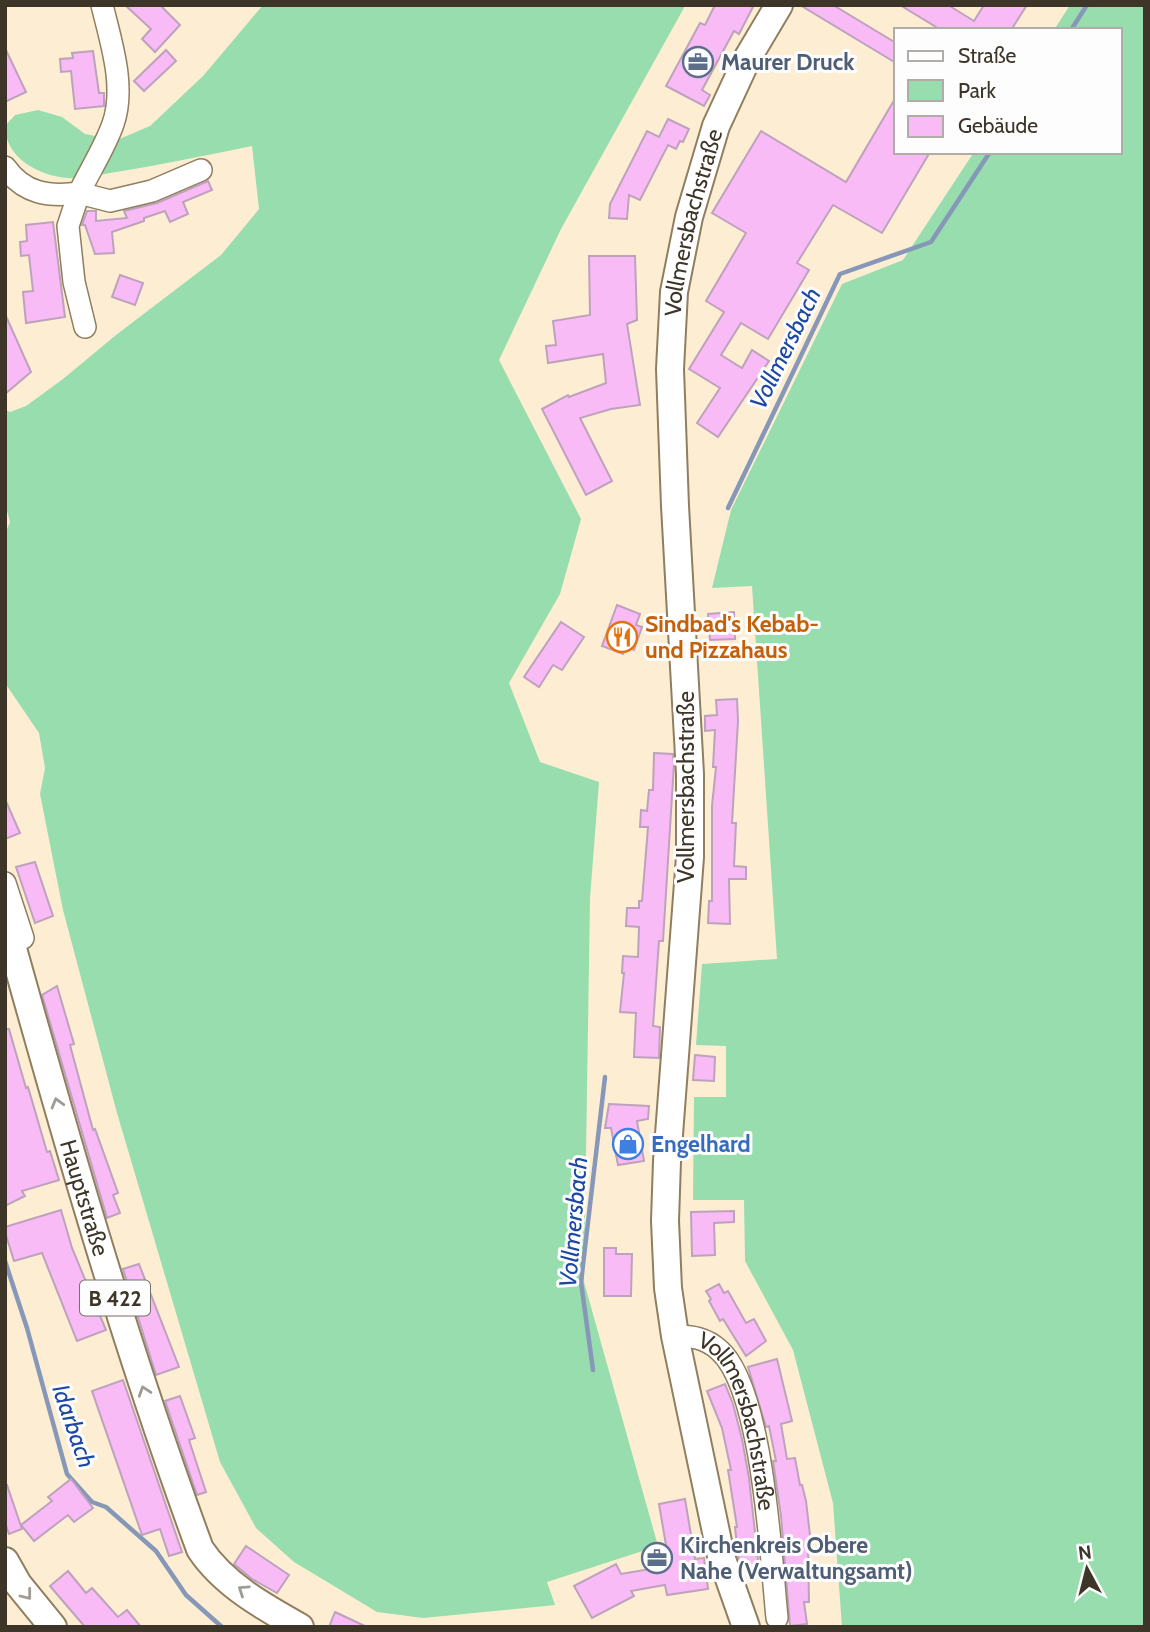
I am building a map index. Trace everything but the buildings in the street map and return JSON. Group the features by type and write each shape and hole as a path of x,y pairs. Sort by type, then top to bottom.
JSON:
{"main road":[{"name":"Vollmersbachstraße","path":"746,1627 721,1556 675,1336 668,1288 664,1221 667,1161 690,857 690,774 674,493 670,369 674,292 689,217 716,125 747,59 779,5"},
{"name":"Hauptstraße","path":"5,920 91,1223 161,1443 200,1549 213,1566 234,1585 300,1627"},
{"name":"Vollmersbachstraße","path":"721,1556 726,1627"},
{"path":"5,1561 18,1584 53,1627"}],"street":[{"path":"85,327 74,282 68,226 79,192 113,124 117,105 114,57 102,5"},
{"path":"5,167 23,186 39,193 60,195 79,192 110,201 152,191 201,170"},
{"path":"5,883 28,954 25,988"},
{"name":"Vollmersbachstraße","path":"675,1336 697,1336 720,1350 736,1376 752,1419 766,1502 776,1618"}],"green space":[{"path":"263,5 685,6 561,229 499,360 581,519 560,594 509,683 540,762 599,782 590,898 584,1282 658,1546 547,1582 555,1605 423,1618 377,1612 294,1562 256,1528 220,1462 117,1113 63,910 40,794 45,768 39,733 5,683 5,534 10,522 5,503 5,410 10,412 26,406 221,255 259,209 252,146 167,163 68,178 46,174 17,156 7,137 5,126 15,115 38,110 62,117 85,134 117,140 150,126 203,76"},
{"path":"1070,5 1145,5 1145,1627 842,1627 833,1503 793,1350 745,1261 744,1200 693,1200 694,1097 726,1097 726,1046 696,1045 702,964 777,959 752,586 712,588 731,510 842,284 903,260 973,154 1122,154 1122,28 1055,28"}],"waterway":[{"name":"Vollmersbach","path":"1072,28 1087,5"},
{"name":"Vollmersbach","path":"728,508 840,274 931,242 989,154"},
{"name":"Vollmersbach","path":"593,1370 581,1282 605,1077"},
{"name":"Idarbach","path":"5,1261 27,1328 67,1474 92,1502 106,1507 156,1551 186,1595 222,1627"}],"place":[{"name":"Maurer Druck","path":"698,62"},
{"name":"Sindbad's Kebab- und Pizzahaus","path":"622,637"},
{"name":"Engelhard","path":"628,1144"},
{"name":"Kirchenkreis Obere Nahe (Verwaltungsamt)","path":"657,1558"}]}
